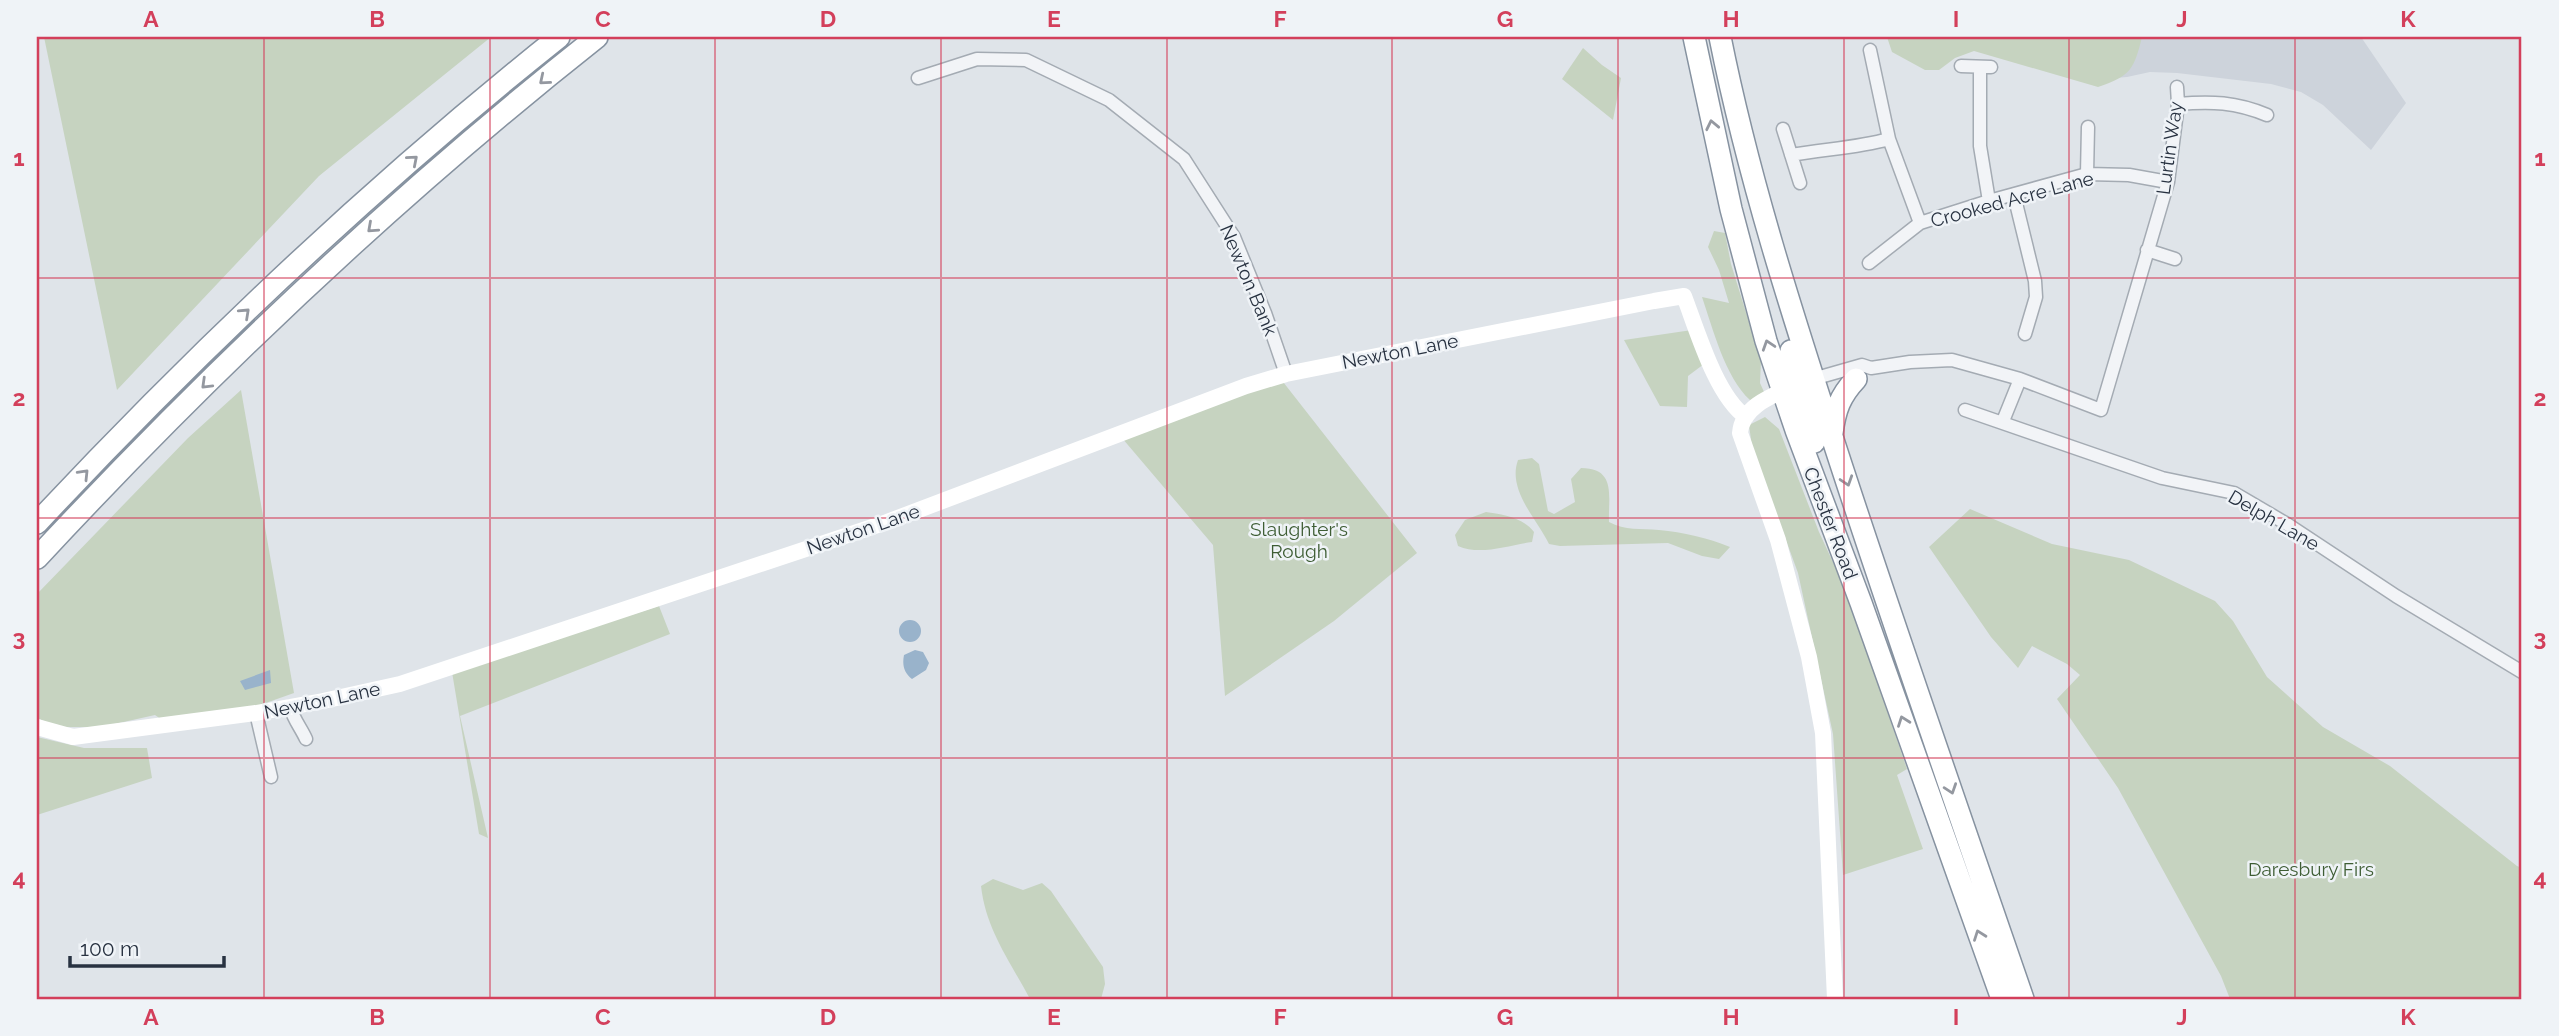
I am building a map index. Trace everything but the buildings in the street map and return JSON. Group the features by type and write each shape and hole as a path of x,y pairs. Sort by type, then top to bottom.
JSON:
{"highway":[{"path":"37,523 146,410 294,267 428,146 559,37"},
{"path":"37,558 156,433 301,293 456,154 597,37"},
{"name":"Chester Road","path":"1694,37 1747,272 1800,391 1831,434 2023,999"},
{"name":"Chester Road","path":"1720,37 1748,161 1764,217 1800,391 1847,567 2002,999"},
{"path":"1831,434 1836,407 1842,394 1863,374"}],"street":[{"path":"1870,50 1889,139 1920,223"},
{"name":"Newton Bank","path":"918,78 977,59 1026,60 1110,100 1184,159 1234,237 1286,374"},
{"path":"1961,66 1986,67 1980,146 1989,201"},
{"name":"Lurtin Way","path":"2020,379 2101,410 2168,182 2178,104 2177,86"},
{"path":"2178,104 2212,101 2232,103 2267,115"},
{"path":"2087,174 2088,127"},
{"path":"1783,129 1800,183"},
{"path":"1791,155 1834,147 1862,146 1889,139"},
{"name":"Crooked Acre Lane","path":"1869,263 1920,223 2087,174 2129,175 2168,182"},
{"path":"2014,195 2035,281 2033,313 2025,334"},
{"path":"2147,250 2175,259"},
{"name":"Newton Lane","path":"37,727 73,737 256,713 400,684 849,536 1246,386 1286,374 1684,296 1721,388 1731,404 1749,413"},
{"path":"1800,391 1910,362 1952,360 2020,379 2003,421"},
{"path":"1835,999 1823,733 1809,657 1779,540 1740,437 1741,425 1749,413 1862,365 1863,374"},
{"name":"Delph Lane","path":"1965,410 2162,478 2234,493 2522,672"},
{"path":"290,707 290,727 302,730 306,740"},
{"path":"256,713 271,777"}],"shaded area":[{"path":"1998,37 2361,37 2406,103 2371,150 2323,105 2301,92 2271,84 2177,73 2150,72 2103,79"}],"green space":[{"path":"44,37 491,37 319,176 117,390"},
{"path":"1887,37 2142,37 2129,70 2118,79 2098,87 1974,51 1955,58 1939,70 1925,70 1892,52"},
{"path":"1583,48 1621,78 1613,120 1562,79"},
{"path":"1714,231 1725,233 1731,264 1761,361 1760,383 1765,394 1750,400 1727,366 1702,297 1729,303 1719,270 1708,247"},
{"path":"1692,330 1704,364 1688,376 1687,407 1660,406 1624,340"},
{"name":"Slaughter's Rough","path":"1280,378 1417,553 1334,621 1225,696 1213,545 1122,438"},
{"path":"241,390 294,693 260,705 162,720 155,715 101,727 58,727 37,718 37,594 188,438"},
{"path":"1765,417 1779,429 1819,532 1844,586 1907,769 1897,775 1923,849 1843,875 1833,734 1798,573 1752,447 1749,425"},
{"path":"1532,458 1539,464 1548,511 1554,514 1575,502 1571,479 1581,468 1592,469 1605,478 1608,486 1609,522 1627,528 1686,534 1730,547 1719,559 1702,556 1668,543 1549,544 1525,504 1517,482 1518,460"},
{"name":"Daresbury Firs","path":"1970,509 2052,544 2129,560 2215,601 2233,621 2267,677 2323,727 2390,766 2522,868 2522,999 2230,999 2221,976 2118,788 2057,699 2080,675 2067,664 2032,646 2018,668 1991,637 1929,547"},
{"path":"1486,512 1525,523 1534,532 1532,542 1485,550 1458,546 1455,535 1465,520"},
{"path":"659,606 670,634 460,716 488,838 479,834 452,672"},
{"path":"37,737 84,748 147,748 152,778 37,815"},
{"path":"993,879 1023,890 1042,883 1051,891 1103,967 1105,984 1101,999 1030,999 988,917 981,886"}],"water":[{"path":"910,620 920,627 921,631 914,641 910,642 900,635 899,631 906,621"},
{"path":"915,650 923,652 929,663 926,670 912,679 905,671 903,659 904,655"},
{"path":"270,670 271,683 245,690 240,681"}]}
